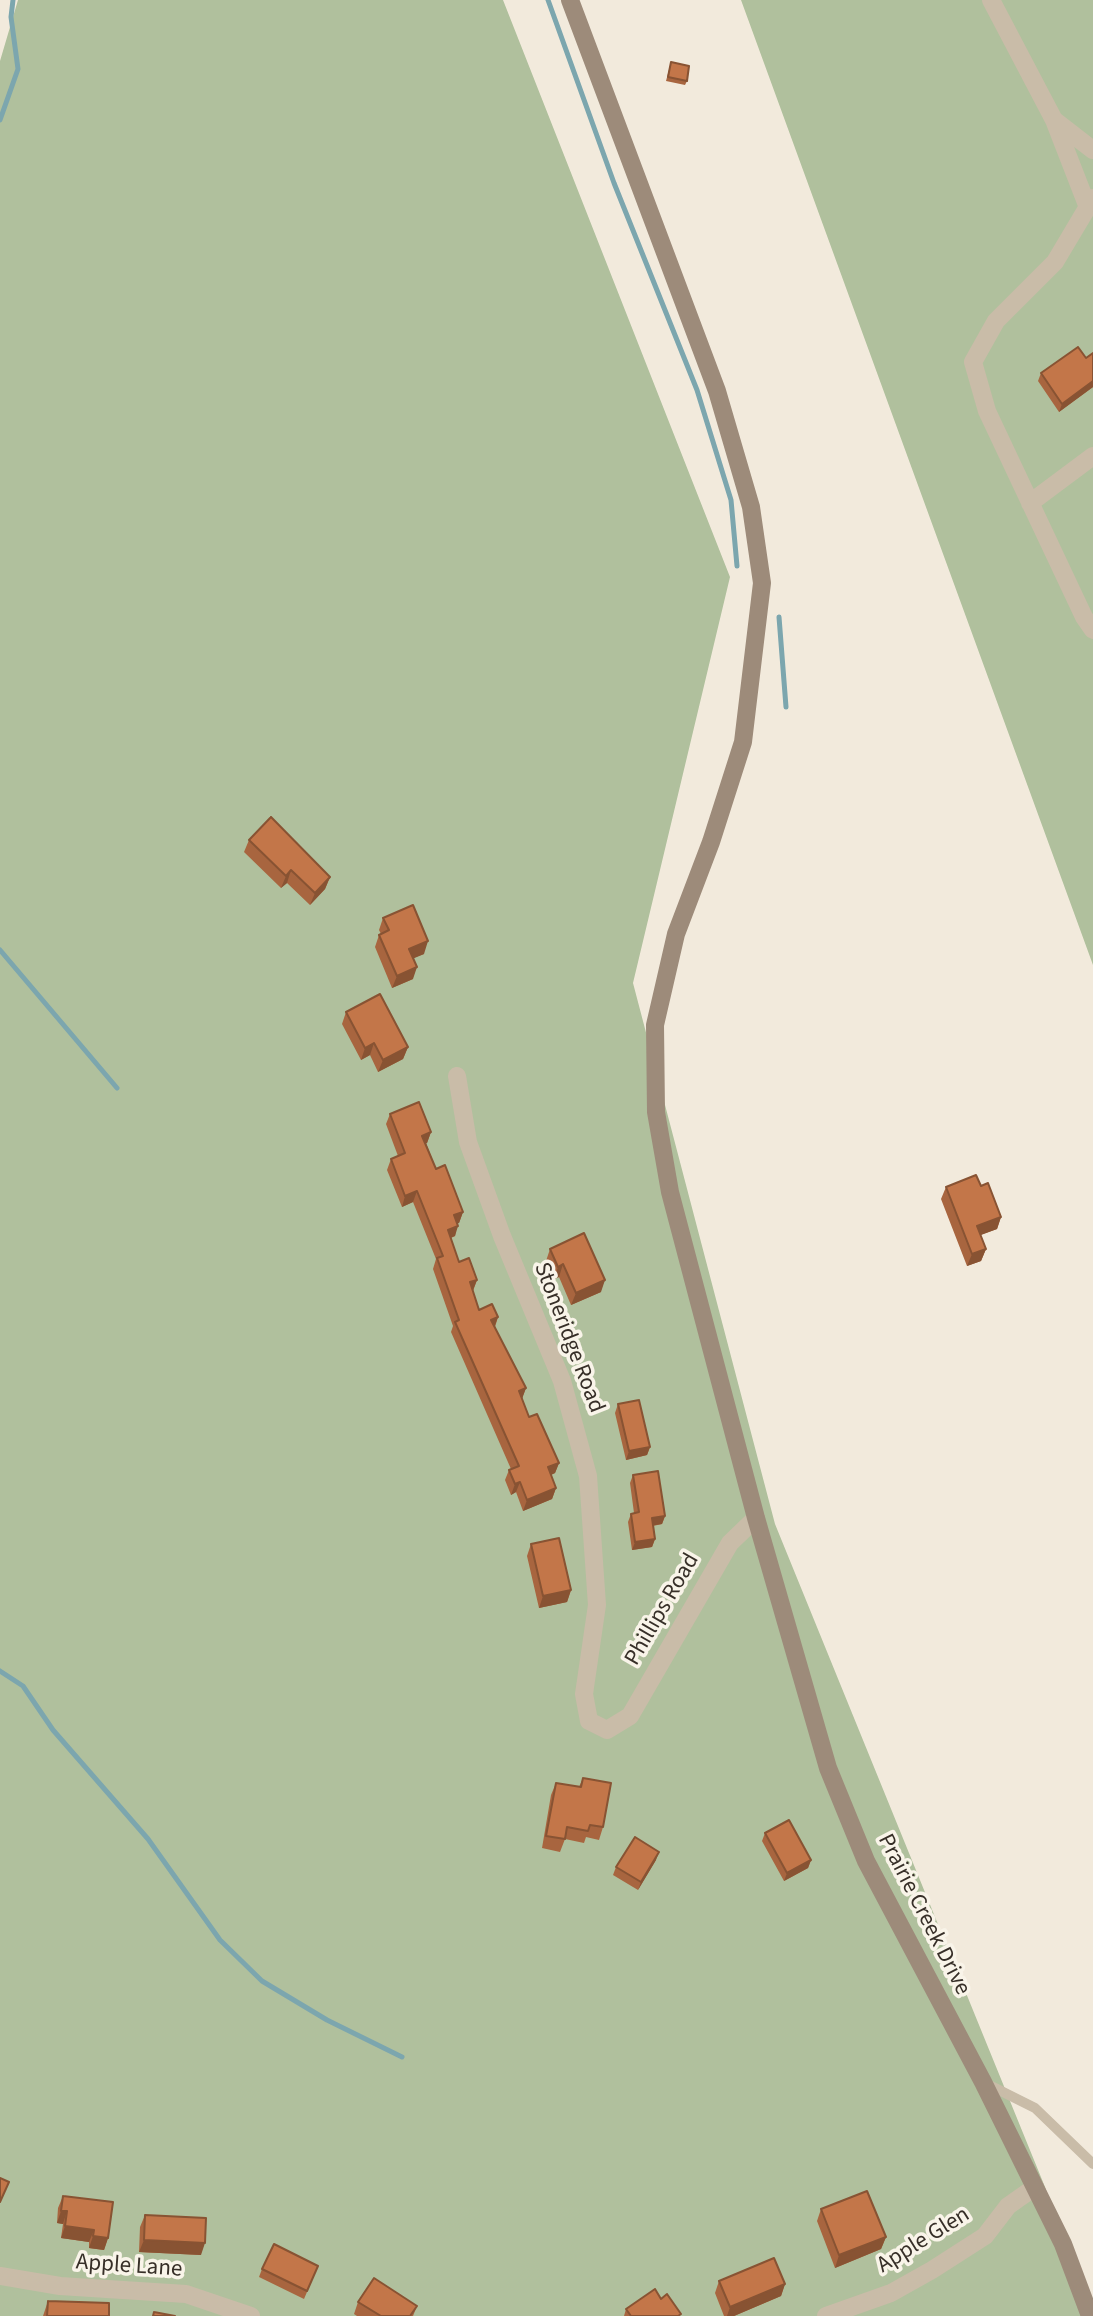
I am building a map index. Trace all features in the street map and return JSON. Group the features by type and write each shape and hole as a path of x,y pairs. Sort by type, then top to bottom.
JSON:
{"main road":[{"name":"Prairie Creek Drive","path":"570,0 717,391 751,507 762,583 743,742 711,842 676,934 655,1025 656,1112 670,1192 756,1518 828,1768 866,1861 983,2082 1063,2245 1090,2316"}],"street":[{"path":"991,0 1054,120 1090,202 1055,262 996,321 973,362 987,411 1093,630"},
{"path":"1054,120 1093,150"},
{"path":"1030,503 1093,456"},
{"name":"Stoneridge Road","path":"457,1076 468,1142 502,1236 562,1381 577,1429 588,1476 596,1560 597,1605 584,1695 589,1721 607,1730 613,1727"},
{"name":"Phillips Road","path":"613,1727 630,1716 730,1543 756,1518"},
{"name":"Apple Glen","path":"826,2316 891,2292 932,2270 985,2236 1007,2206 1035,2187"},
{"name":"Apple Lane","path":"0,2276 60,2286 186,2294 251,2316"}],"lane":[{"path":"983,2082 1035,2108 1093,2164"}],"green space":[{"path":"18,0 503,0 730,577 633,983 775,1524 1045,2187 1089,2316 0,2316 0,61"},
{"path":"741,0 1093,0 1093,965"}],"building":[{"path":"671,62 689,66 687,81 668,77"},
{"path":"1078,347 1086,358 1093,353 1093,381 1062,404 1041,373"},
{"path":"271,817 330,877 315,893 291,870 286,876 249,840"},
{"path":"413,905 428,941 409,949 417,967 397,976 379,935 389,930 383,918"},
{"path":"380,994 408,1047 383,1060 374,1043 365,1048 346,1012"},
{"path":"419,1102 431,1132 422,1136 436,1169 445,1165 463,1212 454,1215 458,1226 448,1230 459,1262 469,1258 477,1280 470,1282 479,1310 492,1304 498,1317 491,1320 526,1388 519,1391 529,1417 537,1414 559,1463 548,1467 556,1488 527,1500 520,1482 515,1484 509,1470 519,1466 455,1322 459,1320 437,1258 443,1256 417,1191 405,1196 391,1159 405,1153 390,1114"},
{"path":"976,1175 981,1186 988,1183 1001,1217 977,1226 986,1249 972,1254 946,1187"},
{"path":"584,1233 605,1280 576,1293 563,1264 558,1267 550,1249"},
{"path":"639,1400 650,1447 629,1451 618,1404"},
{"path":"658,1471 665,1516 652,1518 655,1539 635,1542 631,1514 639,1512 633,1475"},
{"path":"559,1538 571,1590 543,1596 531,1544"},
{"path":"583,1778 611,1783 603,1827 590,1825 588,1831 567,1827 565,1839 546,1836 556,1783 581,1787"},
{"path":"789,1820 811,1860 787,1873 765,1833"},
{"path":"635,1837 659,1852 641,1882 616,1867"},
{"path":"0,2178 9,2182 0,2202"},
{"path":"867,2191 886,2237 839,2255 821,2209"},
{"path":"63,2196 113,2202 108,2238 93,2236 94,2230 65,2226 67,2211 61,2211"},
{"path":"145,2215 206,2218 205,2243 144,2240"},
{"path":"274,2244 318,2266 307,2291 262,2269"},
{"path":"774,2258 785,2284 730,2307 719,2281"},
{"path":"374,2278 417,2306 410,2316 381,2316 358,2302"},
{"path":"655,2289 661,2299 667,2294 681,2314 631,2316 626,2309"},
{"path":"48,2301 109,2303 109,2316 47,2316"},
{"path":"154,2312 175,2316 153,2316"}],"waterway":[{"path":"0,120 18,69 11,17 13,0"},
{"path":"548,0 614,183 697,390 731,500 737,566"},
{"path":"779,617 786,707"},
{"path":"0,950 117,1088"},
{"path":"0,1671 23,1686 53,1730 148,1839 220,1940 262,1981 327,2020 402,2057"}]}
